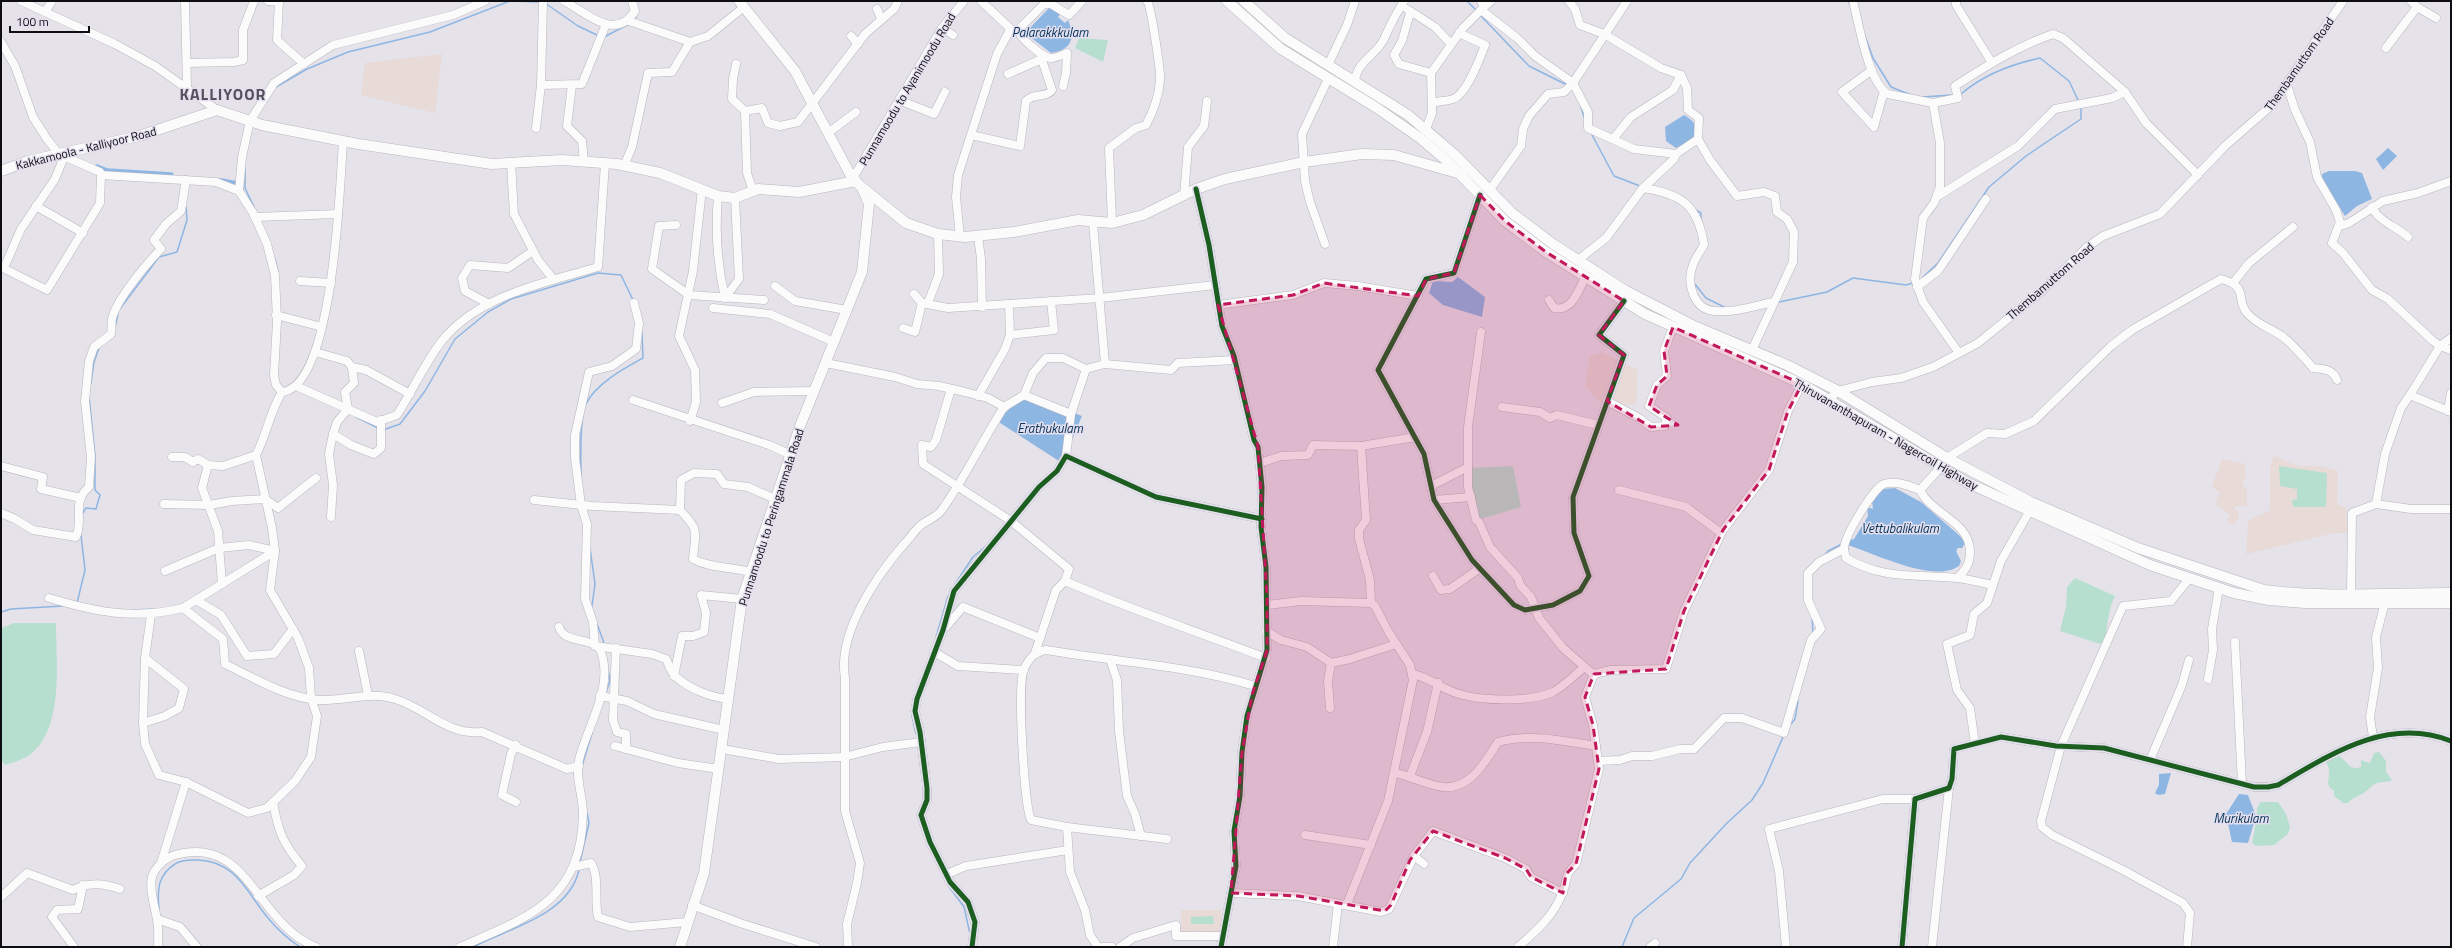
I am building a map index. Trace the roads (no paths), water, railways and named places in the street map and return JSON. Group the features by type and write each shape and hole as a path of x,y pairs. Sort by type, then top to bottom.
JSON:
{"main road":[{"name":"Thiruvananthapuram - Nagercoil Highway","path":"1227,1 1271,42 1401,124 1464,171"},
{"name":"Thiruvananthapuram - Nagercoil Highway","path":"1244,1 1285,38 1408,115 1426,129 1485,193 1505,221 1546,252 1585,278 1673,328 1802,384 1940,468 2029,512 2150,565 2219,588 2269,600 2300,602 2451,603"},
{"path":"741,4 795,71 854,180 863,190 906,223 938,234 960,237 978,236 1014,232 1078,220 1093,223 1112,223 1143,215 1184,196 1196,188 1225,179 1304,162 1362,154 1394,155 1464,171"},
{"path":"217,110 250,121 343,141 492,164 562,160 624,166 660,173 718,196 735,198 758,189 799,192 854,180"},
{"name":"Kakkamoola - Kalliyoor Road","path":"1,170 28,161 62,156 139,136 217,110"},
{"name":"Punnamoodu to Peringammala Road","path":"680,947 692,905 704,873 742,599 750,572 814,391 862,272 869,204 863,190"},
{"name":"Thiruvananthapuram - Nagercoil Highway","path":"1485,193 1553,244 1651,305 1692,325 1752,350 1838,391 1947,458 2031,502 2138,548 2264,590 2351,594 2451,593"}],"street":[{"path":"20,1 155,66 217,110"},
{"path":"45,12 52,1"},
{"path":"185,1 187,63 186,88"},
{"path":"187,63 234,62 242,60 243,30 254,1"},
{"path":"268,1 279,1 277,40 304,64"},
{"path":"239,191 242,157 250,121 274,83 333,45 452,15 485,1"},
{"path":"564,1 606,24 622,25 629,21 635,11 632,1"},
{"path":"580,10 584,1"},
{"path":"736,64 733,79 732,99 745,110 762,108 768,123 780,126 798,122 865,34 894,9 898,1"},
{"name":"Punnamoodu to Ayanimoodu Road","path":"854,180 942,28 964,1"},
{"path":"971,135 1020,146 1026,101 1030,98 1052,92 1041,56 1020,35 1012,31 981,1"},
{"path":"960,237 956,197 958,176 997,54 1012,31 1044,4 1051,4 1069,15 1082,1"},
{"path":"1112,223 1109,148 1136,128 1146,125 1151,115 1160,80 1154,28 1147,1"},
{"path":"1328,65 1347,25 1355,1"},
{"path":"1426,129 1432,112 1430,73 1459,33 1481,8 1491,1"},
{"path":"1570,1 1575,9 1580,25 1604,34 1661,68 1682,75"},
{"path":"1624,301 1599,335 1624,355 1573,497 1574,533 1589,576 1580,591 1553,605 1525,610 1514,606 1472,560 1434,500 1424,454 1378,370 1426,279 1454,273 1485,193 1522,146 1523,129 1529,116 1548,94 1564,92 1571,85 1627,1"},
{"path":"1853,1 1872,70 1884,91 1900,98 1933,103 1958,98 1954,86 2027,44 2054,34 2063,38 2125,92 2146,123 2198,175"},
{"path":"1956,1 1956,5 1992,63"},
{"name":"Thembamuttom Road","path":"1838,391 1872,382 1901,378 1933,367 1978,343 2042,291 2087,247 2103,236 2160,214 2225,146 2272,105 2343,1"},
{"path":"2411,1 2417,7 2436,18"},
{"path":"1355,82 1363,62 1384,40 1386,31 1402,2 1410,13 1435,27 1451,44"},
{"path":"536,128 541,85 543,4"},
{"path":"629,21 690,42 708,36 741,4"},
{"path":"2386,48 2417,7"},
{"path":"1481,8 1517,38 1535,56 1571,85 1588,112 1588,128 1634,149 1676,154"},
{"path":"877,9 881,20"},
{"path":"1410,13 1402,41 1394,55 1399,64 1430,73"},
{"path":"541,85 582,84 606,24"},
{"path":"942,28 953,35"},
{"path":"1432,103 1455,99 1466,87 1481,56 1485,45 1459,33"},
{"path":"851,36 858,44"},
{"path":"1,42 15,66 33,117 62,156 100,172 101,175 100,203 47,290 2,267 21,228 55,179 62,156"},
{"path":"624,166 632,147 648,72 672,72 690,42"},
{"path":"1008,74 1041,56 1050,58 1064,56 1066,73 1063,86"},
{"path":"1872,70 1842,92 1874,127 1884,91"},
{"path":"1682,75 1687,88 1688,110 1699,118 1698,138 1710,160 1737,196 1764,192 1775,196 1777,212 1792,226 1794,232 1793,262 1773,302 1752,350"},
{"path":"1613,139 1631,117 1673,90 1682,75"},
{"path":"1325,244 1310,202 1304,162 1302,134 1328,79"},
{"path":"572,85 567,126 582,141 584,162"},
{"path":"2287,85 2295,110 2310,142 2317,176 2336,210 2340,226"},
{"path":"899,100 934,114 945,92"},
{"path":"1958,353 1923,302 1916,283 1923,218 1938,196 2018,146 2055,110 2112,98 2125,92"},
{"path":"1184,196 1188,147 1204,126 1207,101"},
{"path":"1933,103 1941,157 1938,196"},
{"path":"745,110 747,173 753,191"},
{"path":"828,133 856,112"},
{"path":"1578,260 1606,238 1643,188 1674,159 1676,154 1698,138"},
{"path":"151,615 146,658 143,723 145,744 159,775 186,782 248,813 267,808 295,781 311,757 317,716 311,698 309,668 293,629 270,590 275,551 256,455 264,441 274,405 289,390 315,352 322,327 331,284 343,141"},
{"path":"511,163 514,214 533,251 554,280"},
{"path":"101,175 216,182 229,185 239,191 257,217 267,244 275,275 279,316 274,375 276,385 377,422 397,415 442,341 460,322 500,297 598,267 605,163"},
{"path":"1,513 15,519 33,530 76,537 82,493 89,487 91,457 85,402 89,361 94,347 111,334 112,320 118,307 146,264 161,249 154,240 166,224 181,210 186,180"},
{"path":"2451,181 2418,193 2383,201 2366,213 2340,226 2335,232 2332,243 2343,253 2359,276 2372,290 2388,299 2440,346 2451,350"},
{"path":"1196,188 1222,326 1228,338 1235,360 1260,463 1267,605 1266,658 1247,716 1242,752 1240,796 1234,830 1236,866 1221,947"},
{"path":"1643,188 1671,193 1697,215 1704,246 1693,265 1691,278 1692,293 1698,304 1713,311 1773,302"},
{"path":"690,420 696,402 695,370 680,336 689,295 702,189"},
{"path":"718,196 716,220 718,266 725,298"},
{"path":"725,298 739,279 735,198"},
{"path":"1916,283 1938,271 1986,199"},
{"path":"36,206 83,233"},
{"path":"2372,208 2379,219 2396,227 2408,237"},
{"path":"257,217 338,214"},
{"path":"1093,223 1105,364"},
{"path":"676,225 659,226 652,269 689,295 764,300"},
{"path":"2233,283 2249,263 2293,227"},
{"path":"903,328 915,332 925,303 939,274 938,234"},
{"path":"978,236 981,258 982,307"},
{"path":"489,304 465,291 462,278 470,265 508,268 533,251"},
{"path":"1549,300 1554,308 1558,309 1563,309 1570,305 1585,278"},
{"path":"1947,458 1987,433 2005,434 2034,421 2111,346 2132,330 2222,279 2233,283 2242,293 2245,311 2254,321 2283,337 2313,368 2327,370 2335,375 2337,380"},
{"path":"300,281 331,284"},
{"path":"1218,305 1293,295 1324,283 1358,286 1418,296"},
{"path":"914,294 925,303 948,308 982,307 1100,298 1215,285"},
{"path":"775,286 795,301 847,310"},
{"path":"1010,334 1054,330 1051,302"},
{"path":"460,947 540,908 552,900 578,866 583,814 579,766 604,681 603,663 600,650 595,646 592,622 585,599 586,524 581,505 575,458 575,435 589,372 612,366 636,349 639,323 634,303"},
{"path":"978,396 1002,357 1010,334 1009,304"},
{"path":"713,308 770,314 834,342"},
{"path":"279,316 322,327"},
{"path":"1607,401 1639,418 1651,427 1665,426 1667,418 1649,406 1657,385 1667,376 1664,351 1673,328"},
{"path":"1481,332 1468,427 1470,497 1476,520 1490,547 1518,578 1520,585 1531,597 1539,618 1563,648 1594,675"},
{"path":"2376,504 2385,454 2401,408 2440,346 2451,338"},
{"path":"315,352 347,361 352,367 354,383 345,392 347,411 337,422 329,454 333,485 331,517"},
{"path":"848,947 847,924 858,883 860,863 845,811 845,678 843,668 849,638 868,594 885,566 922,525 939,513 977,455 985,436 1004,407 1024,395 1033,373 1046,358 1063,358 1086,369 1105,364 1170,370 1178,363 1235,360"},
{"path":"826,363 895,377 917,384 951,389 988,398 1004,407"},
{"path":"352,367 366,370 410,394"},
{"path":"972,947 975,931 973,917 968,902 946,874 930,842 921,815 927,800 927,788 915,708 943,630 954,591 1039,487 1057,471 1066,456 1071,414 1086,369"},
{"path":"1594,675 1611,670 1666,669 1684,611 1721,533 1769,470 1788,411 1802,384"},
{"path":"951,389 936,440 931,447 922,445 923,464 956,488 979,499 1011,521 1069,569 1066,581 1056,590 1035,653 1024,670 1020,709 1030,817 1035,822 1167,839"},
{"path":"722,403 754,392 814,391"},
{"path":"1829,400 1838,391"},
{"path":"2410,395 2450,412 2451,393"},
{"path":"1024,395 1071,414"},
{"path":"632,400 770,445 791,456"},
{"path":"1502,406 1540,412 1550,418 1557,416 1598,425"},
{"path":"333,434 351,445 374,454 381,448 381,420"},
{"path":"1260,463 1281,456 1308,455 1313,446 1361,446 1415,437"},
{"path":"1361,446 1366,520 1359,530 1359,539 1370,580 1371,603"},
{"path":"172,457 185,457 192,462 198,459 208,465 223,466 256,455"},
{"path":"1066,456 1156,497 1262,519"},
{"path":"208,465 202,488 218,531 222,584"},
{"path":"1,466 43,477 41,489 81,498"},
{"path":"1431,486 1468,467"},
{"path":"1920,490 1940,468"},
{"path":"680,510 681,480 694,473 717,474 724,484 748,487 776,499"},
{"path":"164,504 209,505 232,501 265,499 278,508 316,478"},
{"path":"1957,578 1967,570 1970,558 1970,542 1963,530 1925,499 1920,490 1906,484 1884,484 1873,491 1852,528 1844,549 1846,558 1861,567 1900,576 1957,578 1993,585"},
{"path":"1619,490 1686,507 1721,533"},
{"path":"1434,500 1470,497"},
{"path":"534,500 592,506 680,510 693,524 697,535 694,544 693,559 704,565 731,567 750,572"},
{"path":"2351,594 2352,513 2376,504 2411,509 2451,509"},
{"path":"1975,744 1970,708 1957,690 1947,644 1970,635 1974,614 1987,603 2001,561 2029,512"},
{"path":"165,571 219,548 249,545 275,551"},
{"path":"1598,761 1620,760 1632,756 1652,756 1680,749 1694,749 1724,718 1742,718 1784,733 1811,640 1821,629 1808,600 1808,573 1819,562 1844,549"},
{"path":"49,598 93,611 151,615 183,608 275,551"},
{"path":"1433,576 1441,590 1450,589 1480,568"},
{"path":"2187,947 2190,913 2182,903 2042,828 2041,821 2061,746 2123,606 2171,601 2189,579"},
{"path":"1066,581 1118,604 1192,629 1266,658"},
{"path":"2208,679 2213,650 2212,629 2219,588"},
{"path":"674,676 682,636 693,636 704,632 706,613 701,595 742,599"},
{"path":"196,600 221,615 247,656 274,654 293,629"},
{"path":"1267,605 1301,601 1371,603 1375,606 1396,644 1410,665 1413,674 1395,773 1388,801 1347,904"},
{"path":"2373,737 2370,717 2378,668 2376,637 2385,602"},
{"path":"943,630 963,607 1040,638"},
{"path":"183,608 223,639 225,664 264,684 311,698 329,699 368,695 394,698 443,725 469,732 482,732 516,745 567,769 579,766"},
{"path":"558,627 560,632 566,636 595,646 652,654 666,659 674,676 695,689 716,698 728,699"},
{"path":"1266,631 1281,640 1307,647 1331,663 1350,659 1396,644"},
{"path":"2235,642 2242,784"},
{"path":"616,648 613,720 617,732 626,734 626,749"},
{"path":"1035,653 1046,650 1224,676 1256,686"},
{"path":"359,651 368,695"},
{"path":"934,652 958,666 1024,670"},
{"path":"143,723 165,716 179,708 184,689 146,658"},
{"path":"1110,659 1117,680 1119,731 1127,796 1135,814 1141,836"},
{"path":"2150,760 2182,685 2189,660"},
{"path":"1330,708 1328,681 1331,663"},
{"path":"1413,674 1426,677 1462,695 1522,699 1545,695 1555,691 1584,667"},
{"path":"1518,947 1546,922 1563,893 1566,874 1576,864 1599,769 1593,725 1585,697 1594,675"},
{"path":"1410,776 1426,732 1438,683"},
{"path":"600,696 627,701 654,714 724,730"},
{"path":"1932,947 1949,788 1952,780 1954,749 2001,737 2061,746 2104,748 2242,784 2268,787 2278,785 2342,748 2373,737 2423,733 2451,741"},
{"path":"1395,773 1410,776 1444,787 1468,782 1486,761 1498,742 1516,737 1552,739 1596,746"},
{"path":"722,749 779,759 844,757 883,747 921,742"},
{"path":"516,745 510,754 502,795 516,802"},
{"path":"615,746 678,763 719,769"},
{"path":"161,863 186,782"},
{"path":"1786,947 1779,871 1770,829 1883,799 1915,799 1949,788"},
{"path":"1902,947 1915,799"},
{"path":"258,896 294,875 302,866 285,847 277,827 273,802"},
{"path":"1067,827 1070,872 1085,910 1090,935 1098,947"},
{"path":"1231,893 1298,896 1338,904 1347,904 1377,912 1388,909 1414,856 1433,831 1505,858 1526,869 1531,877 1563,893"},
{"path":"1305,835 1371,845"},
{"path":"946,874 966,866 1068,850"},
{"path":"158,947 160,920 152,885 152,876 161,863 168,857 189,852 214,854 231,863 290,933 301,942 316,947"},
{"path":"1414,856 1424,864"},
{"path":"578,866 591,863 596,870 595,904 598,917 630,927 687,922"},
{"path":"1,897 27,873 73,890 83,885 104,883 120,889"},
{"path":"74,947 52,917 57,910 78,909 83,885"},
{"path":"1333,947 1338,904"},
{"path":"692,905 740,923 816,947"},
{"path":"160,920 180,927 197,947"},
{"path":"1120,947 1133,938 1176,926 1176,936 1223,936"},
{"path":"1102,947 1112,947"}],"water":[{"name":"Palarakkkulam","path":"1049,8 1060,14 1058,17 1065,23 1068,20 1072,33 1070,42 1067,46 1058,52 1051,53 1025,33"},
{"path":"1684,115 1693,122 1695,128 1694,135 1693,139 1676,148 1666,141 1665,127"},
{"path":"2388,148 2397,156 2383,170 2376,159"},
{"path":"2329,171 2355,171 2362,173 2372,199 2357,206 2345,216 2322,179 2322,174"},
{"path":"1458,277 1485,297 1482,317 1443,305 1429,293 1433,281 1452,282"},
{"name":"Erathukulam","path":"1024,395 1082,416 1062,463 997,421"},
{"name":"Vettubalikulam","path":"1895,488 1921,502 1960,536 1965,543 1962,548 1958,548 1956,551 1961,561 1959,566 1948,571 1920,569 1847,545 1850,540 1854,539 1868,516 1867,507 1873,509 1872,501 1882,489"},
{"path":"2171,773 2165,794 2158,795 2155,793 2159,785 2159,774"},
{"name":"Murikulam","path":"2239,794 2248,795 2256,816 2248,843 2232,842 2226,814"}],"waterway":[{"path":"276,87 307,69 348,52 430,32 510,1 539,2"},
{"path":"1467,1 1477,11"},
{"path":"1848,1 1851,6"},
{"path":"545,3 578,26 599,36"},
{"path":"635,20 637,13"},
{"path":"1481,16 1529,66 1567,85"},
{"path":"604,37 629,24"},
{"path":"1865,36 1873,58 1891,87 1911,95"},
{"path":"1961,94 1979,81 1998,71 2019,63 2040,58 2069,81 2079,102"},
{"path":"1922,97 1952,95"},
{"path":"1581,107 1584,117"},
{"path":"1923,277 1938,263 1989,187 2026,156 2081,119 2081,107"},
{"path":"1591,133 1614,176 1640,186"},
{"path":"97,167 107,171 171,175"},
{"path":"245,169 245,188 254,207"},
{"path":"221,181 237,184"},
{"path":"119,310 159,257 177,252 187,220 186,207"},
{"path":"1696,210 1701,213 1701,219"},
{"path":"275,259 278,271"},
{"path":"383,430 400,424 425,391 455,339 488,312 511,299 598,273 621,275 633,300"},
{"path":"1779,302 1827,292 1853,278 1906,285 1913,283"},
{"path":"1695,284 1706,298 1726,308"},
{"path":"115,328 118,314"},
{"path":"581,477 581,429 586,404 591,396 604,383 620,371 643,358 642,332"},
{"path":"91,383 94,362 99,348"},
{"path":"83,513 86,508 96,509 100,495 95,490 95,456 89,396"},
{"path":"356,417 378,428"},
{"path":"77,603 85,570 81,535"},
{"path":"1825,555 1828,551 1842,544"},
{"path":"955,584 973,557 985,547"},
{"path":"590,548 595,584 592,606"},
{"path":"936,637 948,596"},
{"path":"1,612 11,609 63,606"},
{"path":"133,610 157,609"},
{"path":"1812,617 1813,633"},
{"path":"596,621 604,643"},
{"path":"606,692 610,681 608,669"},
{"path":"1790,725 1795,719 1798,701"},
{"path":"912,716 916,734"},
{"path":"582,766 592,733"},
{"path":"1622,947 1634,918 1681,879 1690,863 1726,824 1752,800 1763,783 1783,737"},
{"path":"918,815 920,807"},
{"path":"580,862 589,823 587,813"},
{"path":"159,909 158,895 160,883 169,868 178,862 190,860 212,862 223,866 240,880 271,922 300,947"},
{"path":"473,947 520,926 551,909 563,898 573,885 579,870"},
{"path":"947,884 964,907 970,934"}],"district":[{"name":"KALLIYOOR","path":"223,94"}]}
